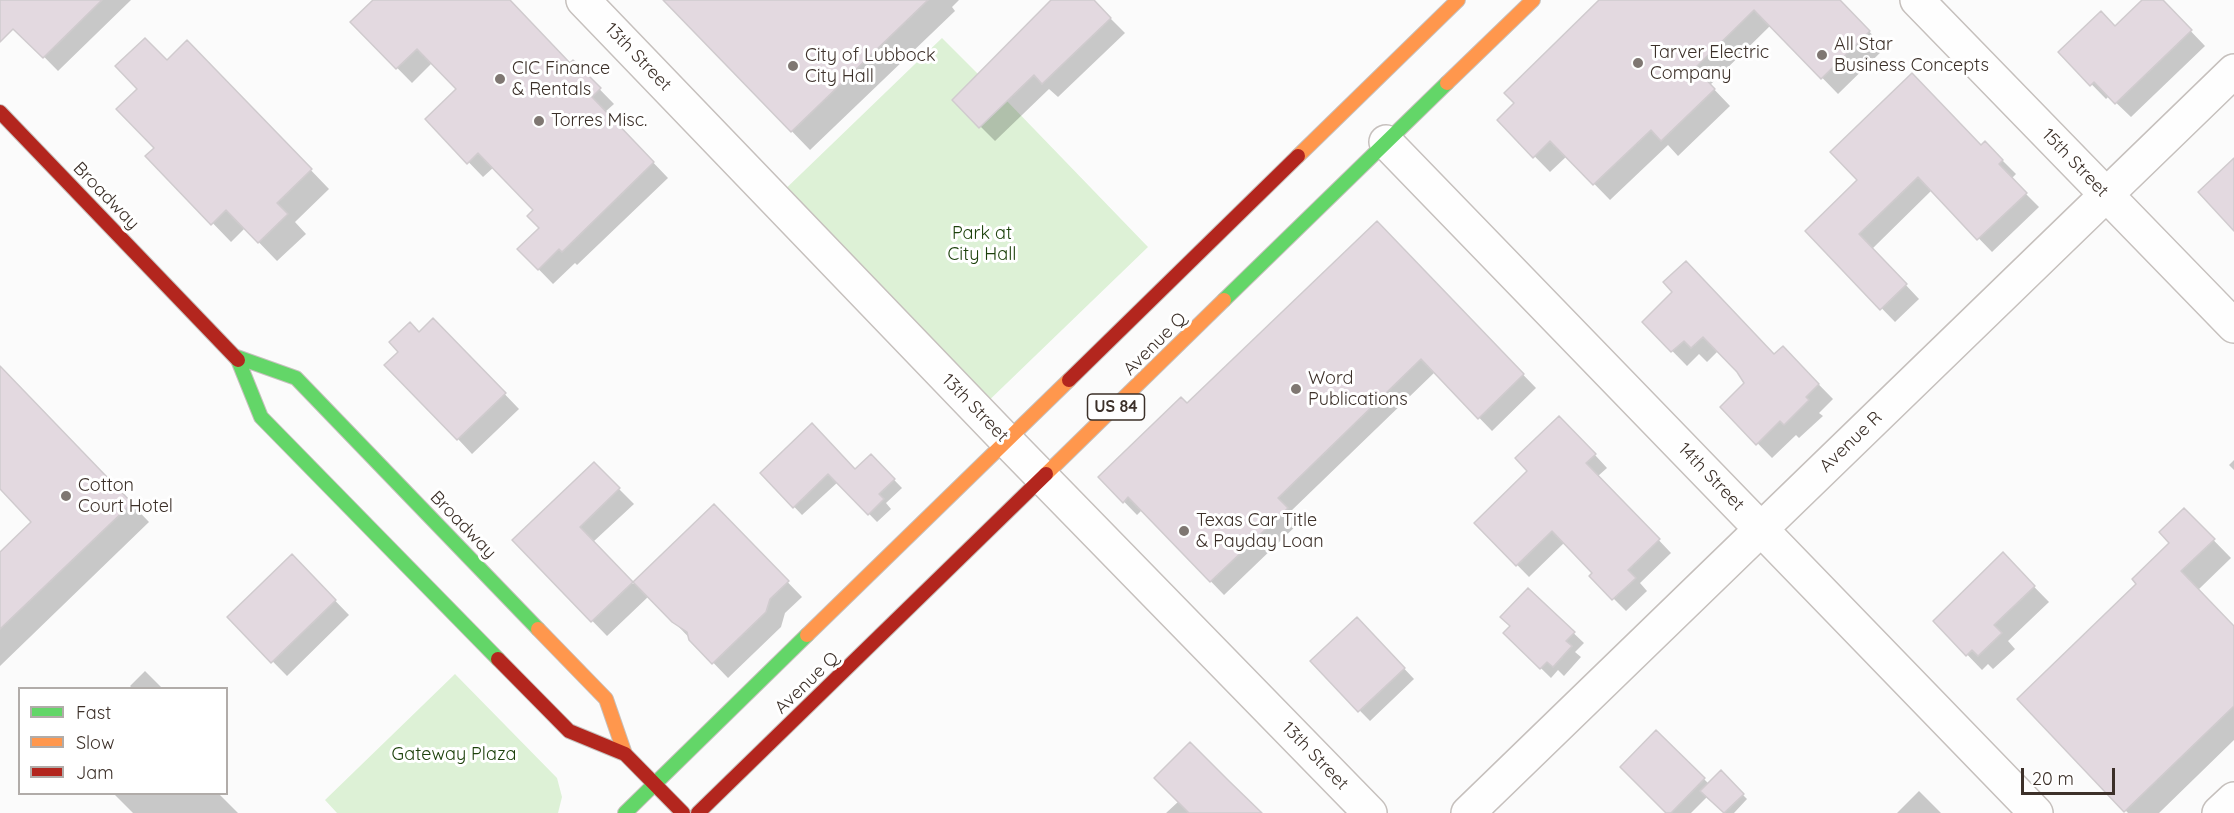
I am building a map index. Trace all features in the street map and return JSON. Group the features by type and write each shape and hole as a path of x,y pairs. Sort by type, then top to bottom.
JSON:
{"main road":[{"name":"Avenue Q","path":"625,813 1458,0"},
{"name":"Avenue Q","path":"698,813 1045,478 1533,0"},
{"name":"Broadway","path":"0,112 237,357 261,417 277,434 569,731 625,754 683,813"},
{"name":"Broadway","path":"237,357 296,378 606,699 625,754"}],"street":[{"name":"13th Street","path":"583,0 1007,441 1370,813"},
{"name":"15th Street","path":"1917,0 2234,326"},
{"name":"Avenue R","path":"1468,813 2234,71"},
{"name":"14th Street","path":"1386,142 2036,813"},
{"path":"2219,813 2234,799"}],"green space":[{"name":"Park at City Hall","path":"942,38 978,74 952,100 979,127 1007,101 1148,247 978,411 775,199"},
{"name":"Gateway Plaza","path":"455,674 557,778 562,797 558,813 337,813 325,800"}],"building":[{"path":"0,0 102,0 43,58 13,29 0,42"},
{"path":"373,0 510,0 570,63 573,60 601,88 592,97 654,162 562,252 559,249 538,270 517,249 539,228 527,216 533,210 478,153 467,164 425,119 456,89 417,49 396,69 350,22"},
{"name":"City of Lubbock City Hall","path":"663,0 928,0 791,132"},
{"path":"1051,0 1094,0 1111,18 1042,84 1034,75 979,128 952,100"},
{"path":"1599,0 1840,0 1870,31 1821,79 1754,10 1695,68 1715,89 1661,141 1651,130 1593,185 1550,141 1533,158 1497,120 1514,103 1504,93"},
{"path":"2142,0 2163,0 2192,30 2115,104 2094,82 2090,86 2058,52 2101,11 2115,26"},
{"path":"145,38 167,60 187,40 312,169 277,203 288,214 258,243 226,210 211,225 145,156 154,148 116,109 137,89 115,66"},
{"path":"1912,73 1981,145 1985,141 2003,160 1999,164 2027,193 1977,240 1918,177 1859,234 1907,284 1880,310 1805,231 1857,180 1830,152"},
{"path":"2234,158 2234,231 2198,192"},
{"path":"1377,221 1524,374 1478,419 1421,359 1278,498 1288,508 1210,582 1128,497 1123,503 1098,477 1181,397 1187,403"},
{"path":"1686,261 1774,354 1783,346 1819,384 1806,397 1809,400 1784,425 1780,421 1756,445 1720,407 1744,383 1737,372 1703,337 1691,348 1684,341 1671,352 1642,322 1672,292 1663,282"},
{"path":"433,318 506,393 457,440 384,365 398,352 389,342 410,322 419,332"},
{"name":"Cotton Court Hotel","path":"0,366 132,503 0,629 0,552 31,522 0,489"},
{"path":"1559,416 1596,454 1586,463 1660,539 1628,570 1636,578 1612,600 1589,576 1592,573 1552,531 1516,566 1474,523 1527,471 1515,458"},
{"path":"812,423 855,469 871,454 895,479 879,494 884,499 868,515 828,474 793,508 760,473"},
{"path":"594,462 620,488 580,527 633,582 591,622 512,540"},
{"path":"714,504 789,581 770,599 766,612 712,664 689,640 687,632 672,622 633,582"},
{"path":"2184,508 2215,539 2181,571 2234,626 2234,706 2124,812 2017,699 2136,584 2132,579 2169,543 2159,532"},
{"path":"2003,552 2035,586 1994,625 2002,633 1978,656 1972,650 1966,656 1933,621"},
{"path":"292,554 336,600 271,663 227,617"},
{"path":"1528,588 1575,632 1566,641 1572,646 1553,667 1547,662 1540,669 1503,633 1510,626 1500,617"},
{"path":"1357,617 1405,668 1358,712 1310,661"},
{"path":"1656,730 1705,778 1671,813 1666,813 1620,767"},
{"path":"1190,742 1262,813 1189,813 1154,778"},
{"path":"1721,770 1744,794 1724,813 1700,791"}],"traffic: fast":[{"path":"1224,300 1447,83"},
{"path":"237,357 296,378 538,629"},
{"path":"238,360 261,417 498,659"},
{"path":"625,813 807,635"}],"traffic: slow":[{"path":"1298,156 1458,0"},
{"path":"1447,83 1533,0"},
{"path":"1046,474 1224,300"},
{"path":"807,635 1069,380"},
{"path":"538,629 606,699 625,754"}],"traffic: jam":[{"path":"0,112 238,360"},
{"path":"1069,380 1298,156"},
{"path":"698,813 1046,474"},
{"path":"498,659 569,731 625,754 683,813"}],"place":[{"name":"All Star Business Concepts","path":"1822,55"},
{"name":"Tarver Electric Company","path":"1638,63"},
{"name":"City of Lubbock City Hall","path":"793,66"},
{"name":"CIC Finance & Rentals","path":"500,79"},
{"name":"Torres Misc.","path":"539,121"},
{"name":"Word Publications","path":"1296,389"},
{"name":"Cotton Court Hotel","path":"66,496"},
{"name":"Texas Car Title & Payday Loan","path":"1184,531"}]}
